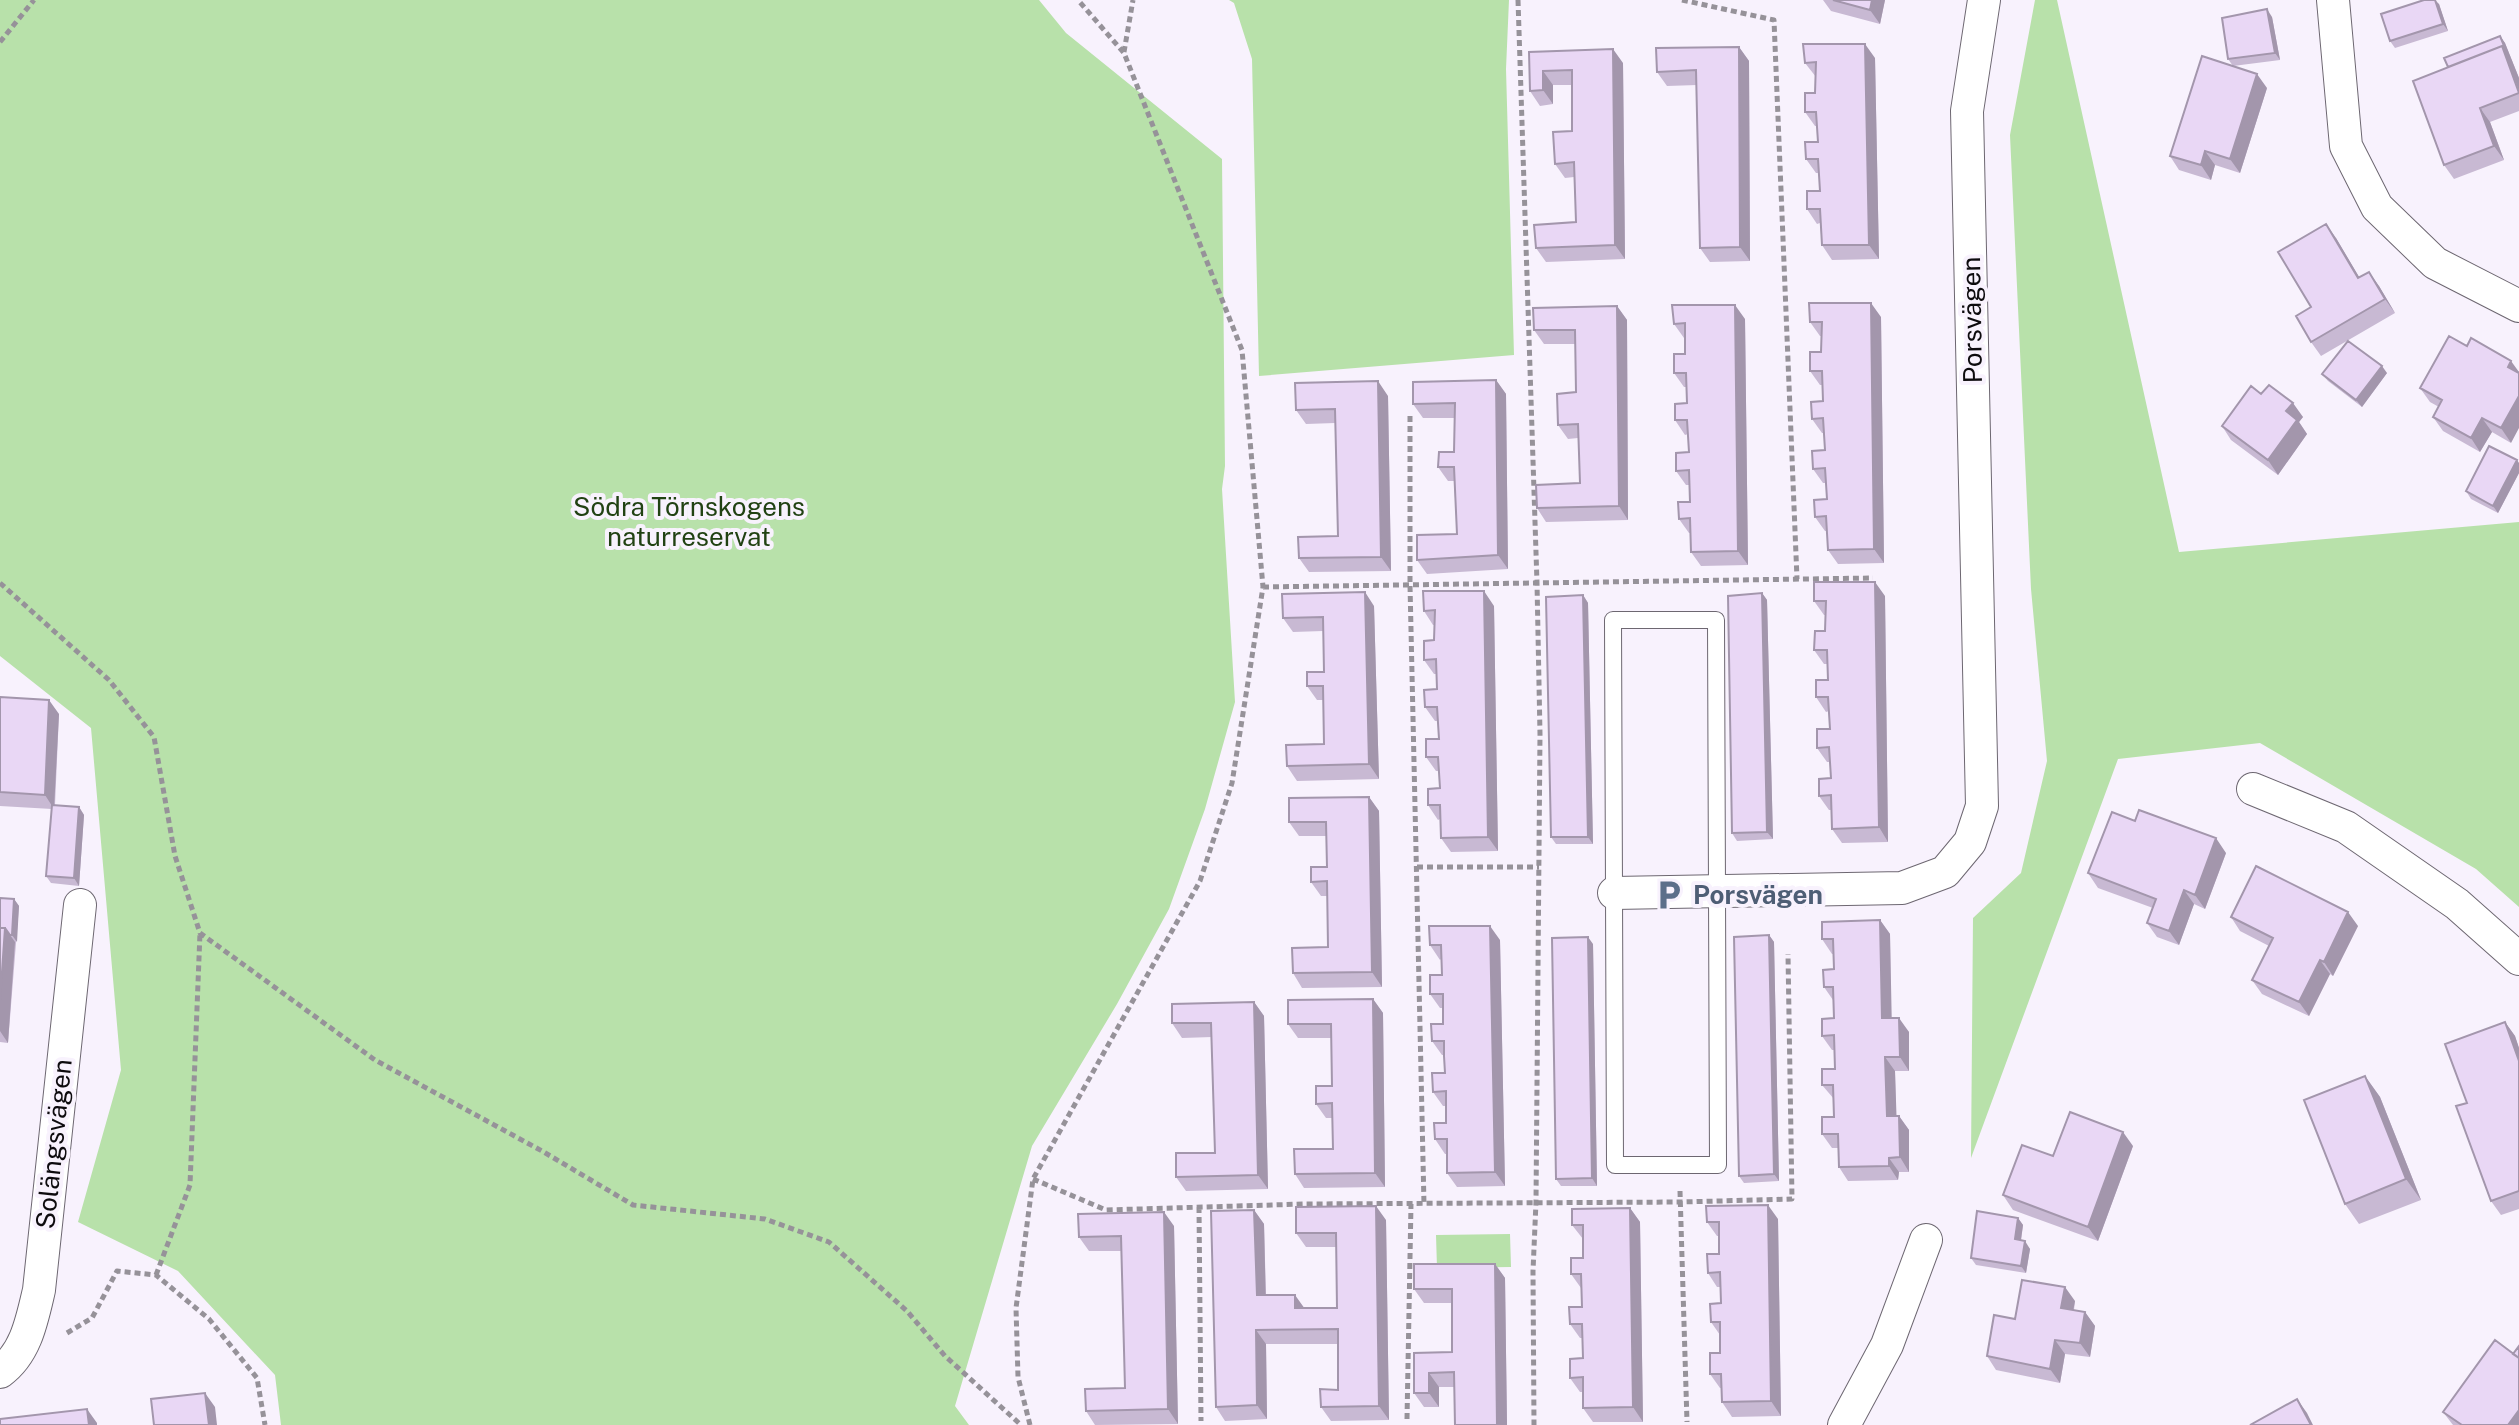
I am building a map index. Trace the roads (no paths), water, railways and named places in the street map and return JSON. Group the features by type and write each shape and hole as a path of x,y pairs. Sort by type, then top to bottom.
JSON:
{"street":[{"name":"Porsvägen","path":"1614,893 1902,888 1945,872 1970,842 1982,806 1967,111 1984,0"},
{"path":"2333,0 2346,146 2377,207 2435,263 2519,306"},
{"path":"2253,789 2346,827 2457,904 2519,959"},
{"name":"Solängsvägen","path":"0,1372 9,1365 30,1331 39,1290 80,905"},
{"path":"1844,1425 1887,1345 1926,1240"}],"lane":[{"path":"1613,620 1716,620 1718,892 1718,1165 1615,1165 1613,620"}],"place":[{"name":"Porsvägen","path":"1669,895"}],"park label":[{"name":"Södra Törnskogens naturreservat","path":"689,522"}]}
